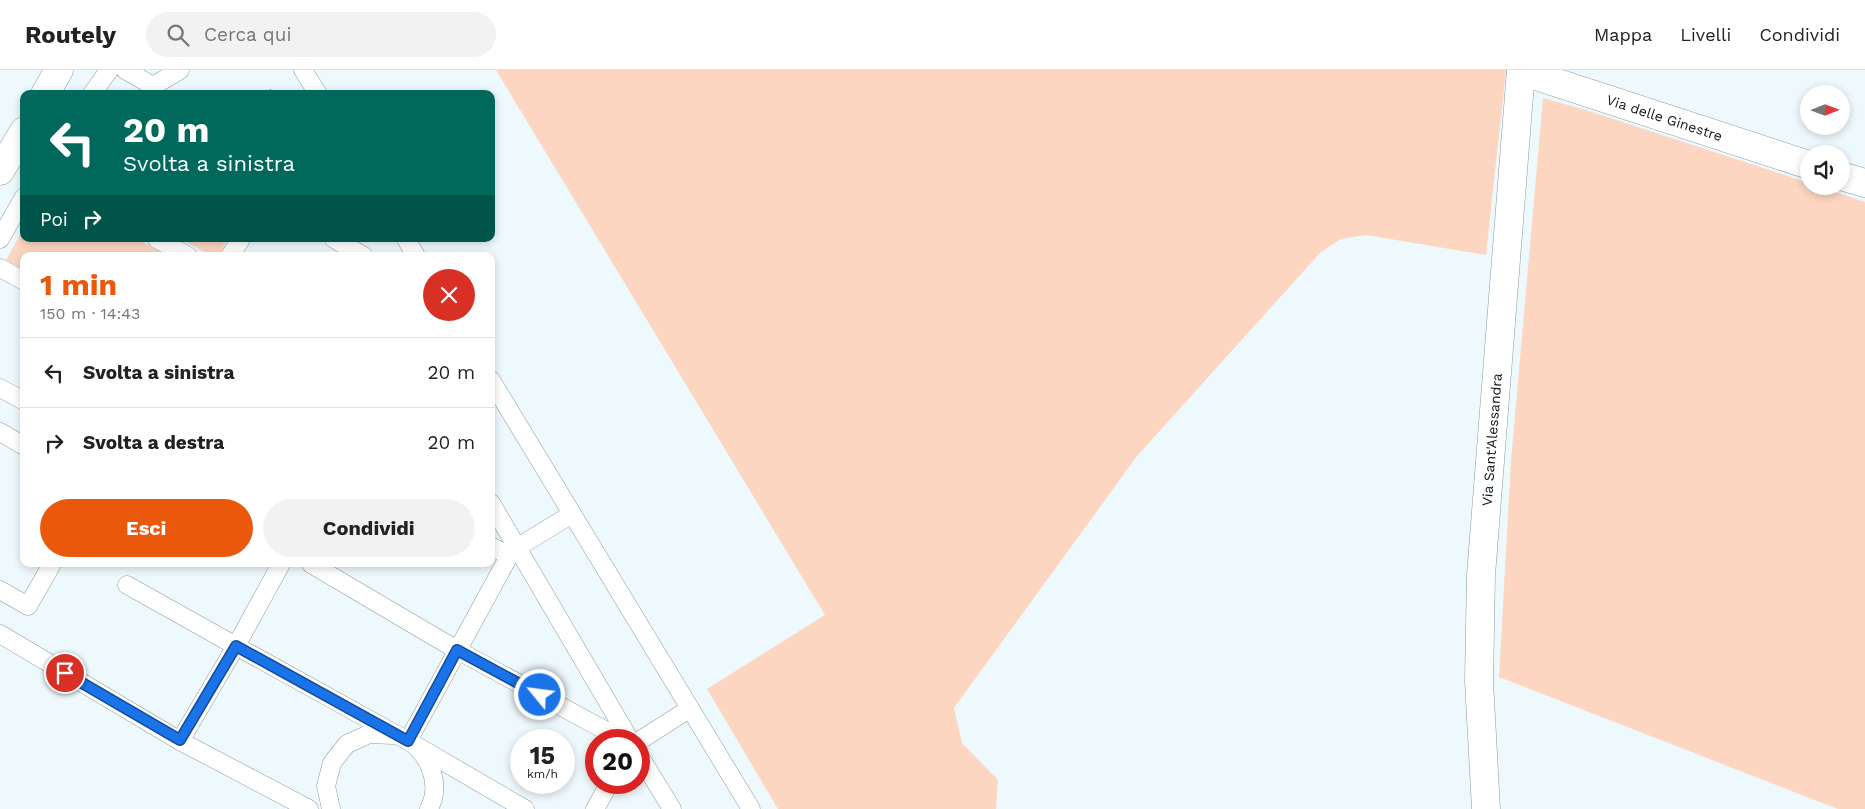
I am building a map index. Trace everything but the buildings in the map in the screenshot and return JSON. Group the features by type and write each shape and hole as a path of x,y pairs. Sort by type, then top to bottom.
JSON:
{"street":[{"path":"47,90 59,70"},
{"name":"Via delle Ginestre","path":"1521,71 1800,162"},
{"name":"Via Sant'Alessandra","path":"1486,809 1479,681 1482,576 1521,71"},
{"path":"0,171 20,138"},
{"path":"1850,179 1865,184"}],"lane":[{"path":"95,90 109,70"},
{"path":"125,70 157,90 180,70"},
{"path":"303,70 316,90"},
{"path":"0,239 20,204"},
{"path":"162,242 181,252"},
{"path":"339,242 357,252"},
{"path":"0,268 20,279"},
{"path":"495,387 751,809"},
{"path":"0,388 20,399"},
{"path":"0,432 20,444"},
{"path":"495,512 514,552 623,729"},
{"path":"408,741 457,650 514,552 572,514"},
{"path":"495,547 514,552"},
{"path":"0,590 28,606 50,567"},
{"path":"180,740 236,646 278,567"},
{"path":"316,567 457,650 603,729"},
{"path":"127,585 408,741 525,809"},
{"path":"0,634 180,740 309,809"},
{"path":"650,734 689,709"},
{"path":"331,809 326,786 332,763 347,744 369,734 393,734 408,741 422,752 432,772 434,794 429,809"},
{"path":"650,773 672,809"},
{"path":"594,809 603,794"}],"shaded area":[{"path":"496,70 1506,70 1486,255 1366,235 1341,239 1321,252 1137,456 954,708 962,743 998,780 996,809 778,809 707,689 825,615"},
{"path":"1543,98 1586,110 1800,180 1800,195 1844,195 1865,202 1865,809 1838,809 1499,677 1511,461"},
{"path":"20,235 20,242 142,242 161,252 20,252 20,268 6,260"},
{"path":"186,242 226,242 220,252 205,252"}],"route":[{"path":"65,673 180,740 236,646 408,741 457,650 540,695"}]}
